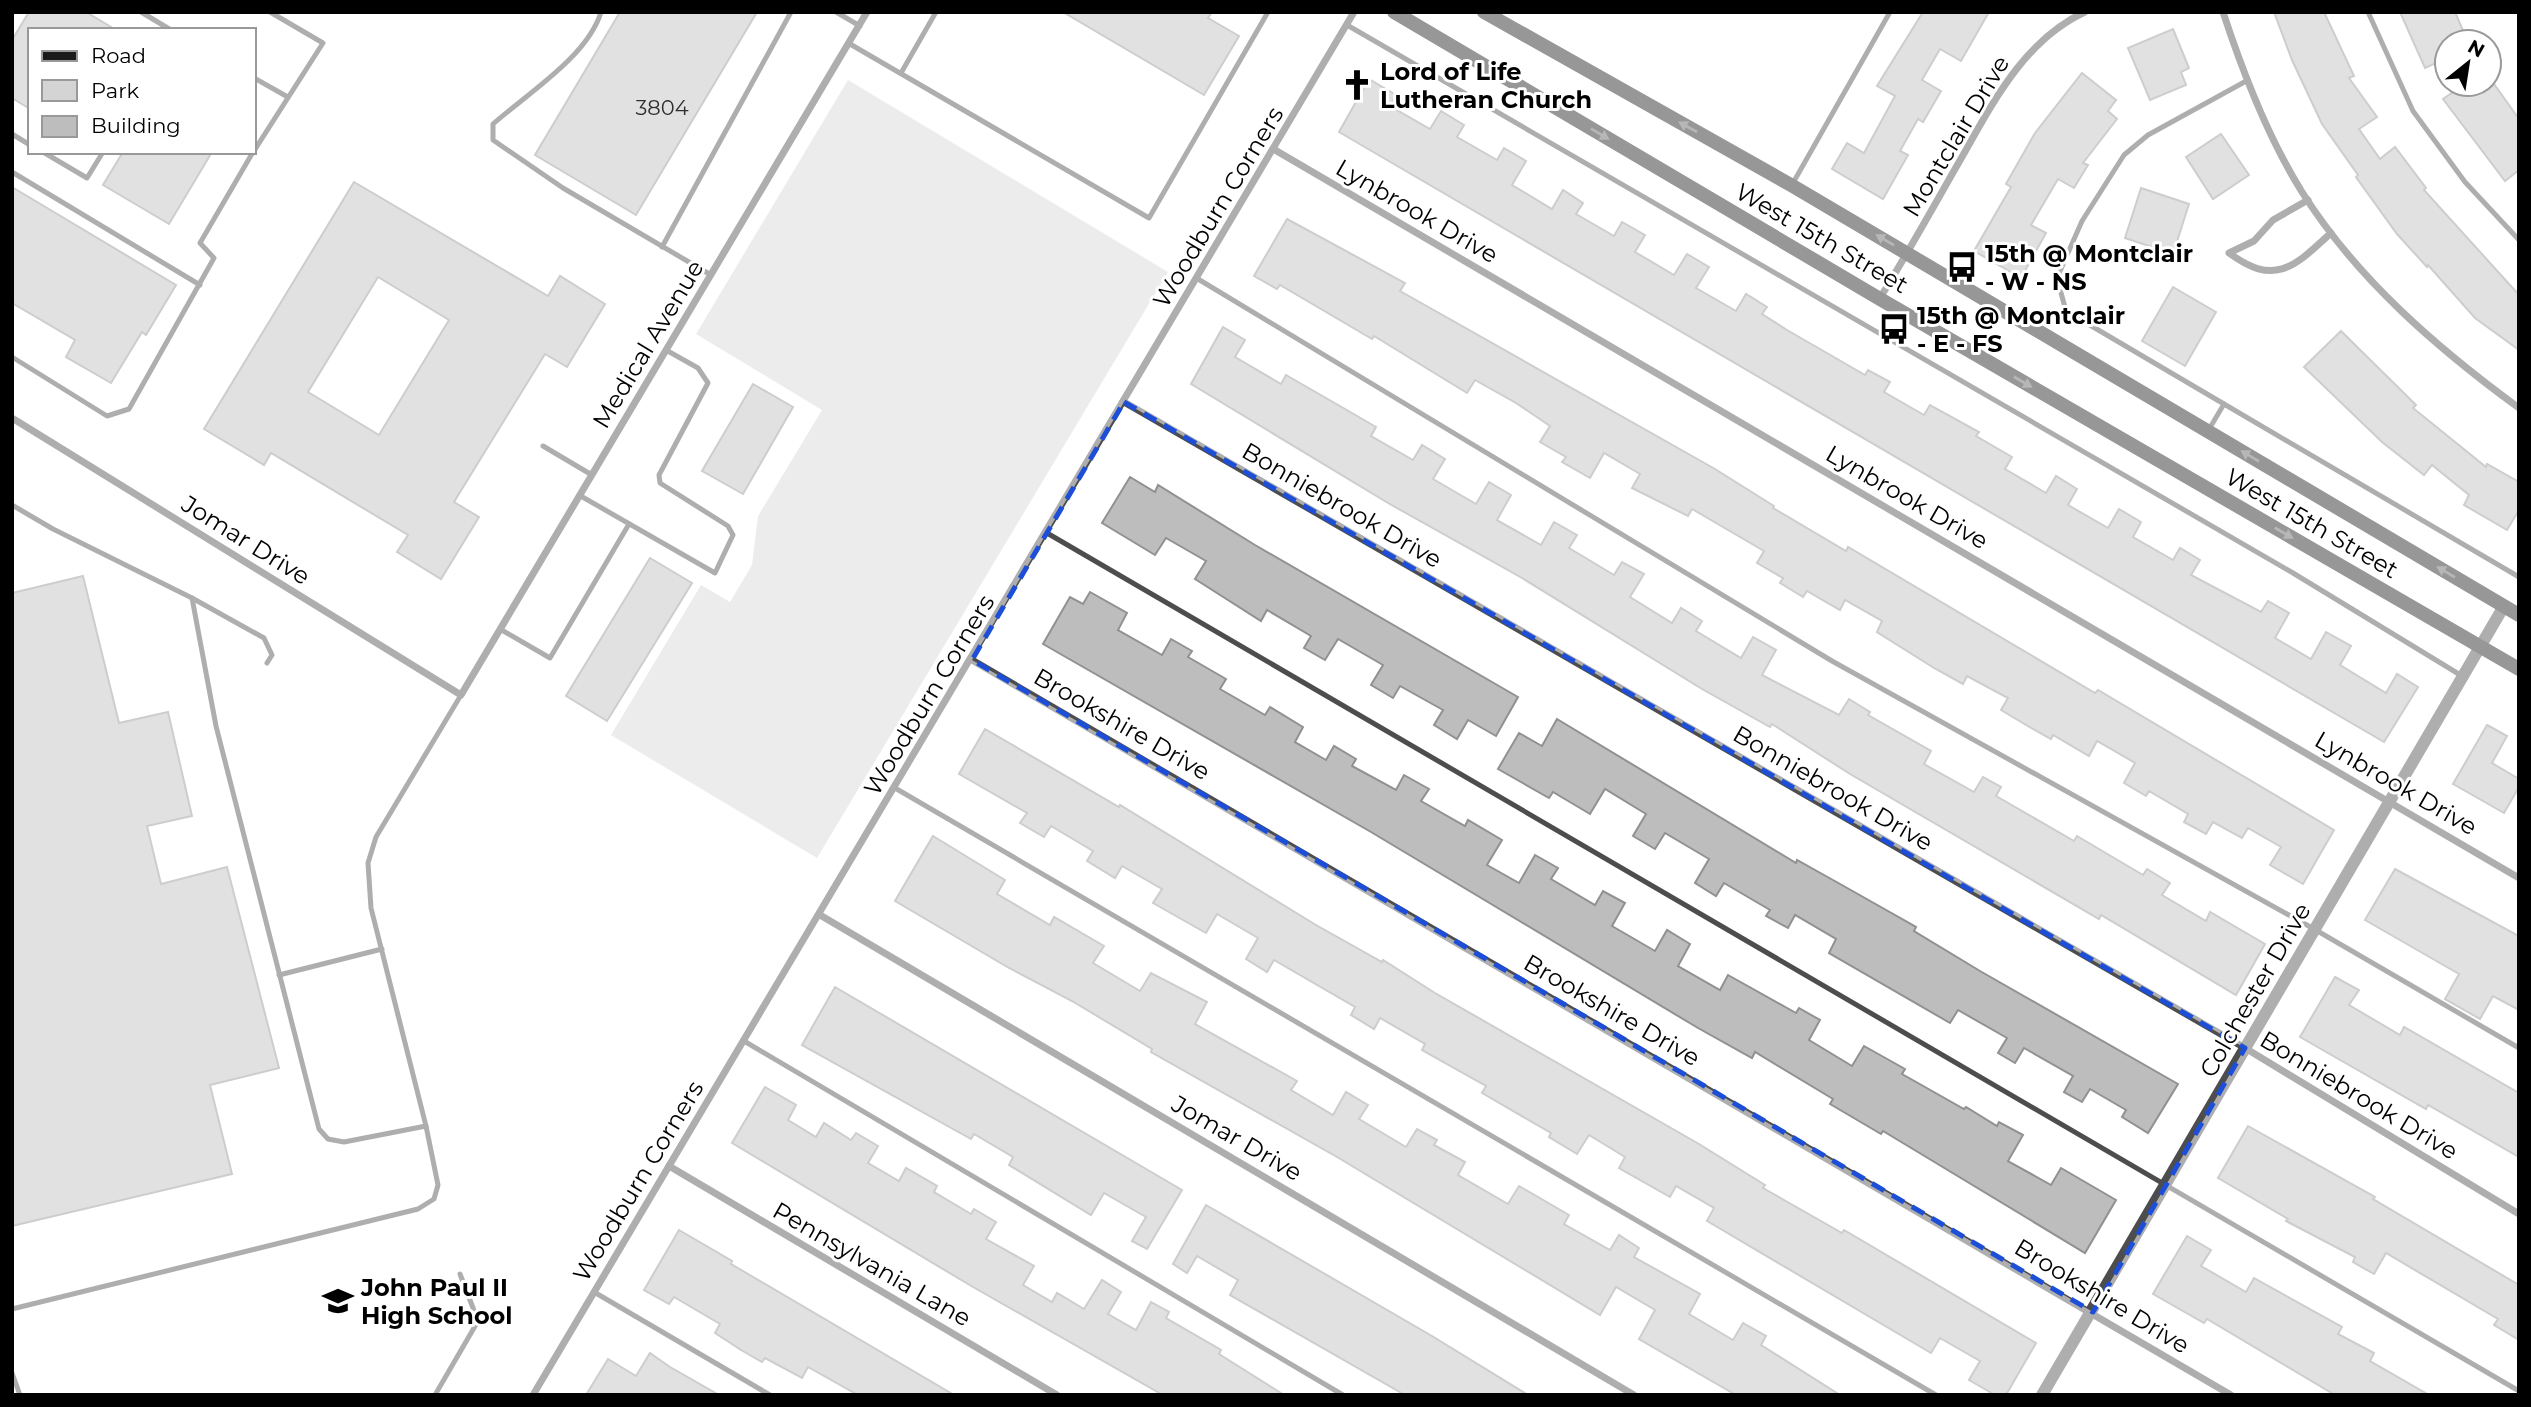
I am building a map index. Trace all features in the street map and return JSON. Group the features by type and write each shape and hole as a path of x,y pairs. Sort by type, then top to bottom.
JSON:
{"main road":[{"name":"West 15th Street","path":"1394,12 1880,299 2519,669"},
{"name":"West 15th Street","path":"1484,12 1791,185 2519,615"}],"street":[{"name":"Medical Avenue","path":"461,695 867,12"},
{"name":"Woodburn Corners","path":"533,1395 1275,150 1354,12"},
{"name":"Montclair Drive","path":"1880,299 2005,83 2032,50 2066,21 2085,12"},
{"path":"2223,12 2248,80 2308,200 2330,233 2419,330 2519,408"},
{"name":"Lynbrook Drive","path":"1275,150 2519,878"},
{"path":"2308,200 2273,220 2254,241 2229,253 2248,267 2266,273 2301,261 2330,233"},
{"name":"Bonniebrook Drive","path":"1124,402 2245,1048 2519,1214"},
{"name":"Jomar Drive","path":"12,418 461,695"},
{"name":"Colchester Drive","path":"2042,1395 2504,606"},
{"name":"Brookshire Drive","path":"972,660 2093,1312 2231,1395"},
{"name":"Jomar Drive","path":"820,915 1634,1395"},
{"name":"Pennsylvania Lane","path":"669,1166 1057,1395"}],"lane":[{"path":"141,12 168,28"},
{"path":"256,147 286,96 323,43 270,12"},
{"path":"601,12 596,30 549,77 493,124 494,140 563,188 711,275"},
{"path":"662,247 791,12"},
{"path":"836,12 860,26"},
{"path":"901,73 936,12"},
{"path":"850,44 1149,218 1268,12"},
{"path":"1791,185 1890,12"},
{"path":"2368,12 2413,111 2465,182 2519,240"},
{"path":"1347,25 2293,573 2462,676"},
{"path":"256,79 286,96"},
{"path":"2248,80 2148,135 2124,155 2082,221 2057,278 2066,311 2519,576"},
{"path":"12,134 28,144"},
{"path":"54,155 87,178 102,154"},
{"path":"12,357 107,416 129,409 214,258 200,243 252,154"},
{"path":"12,172 200,285"},
{"path":"1198,279 1832,661 2314,929 2519,1048"},
{"path":"579,495 715,573 733,535 728,526 660,483 659,475 708,383 698,368 666,350"},
{"path":"2208,431 2224,404"},
{"path":"543,446 592,475"},
{"path":"12,505 53,530 192,598 264,638 272,655 267,663"},
{"path":"500,629 550,658 629,524"},
{"path":"1047,533 2519,1391"},
{"path":"192,598 216,726 319,1129 328,1139 344,1142 426,1126"},
{"path":"12,1309 418,1209 434,1199 438,1185 368,887 368,863 376,836 461,695"},
{"path":"895,788 1936,1395"},
{"path":"279,975 382,949"},
{"path":"744,1041 1343,1395"},
{"path":"435,1395 478,1321 460,1273"},
{"path":"594,1292 770,1395"},
{"path":"12,1373 20,1395"}],"highlighted area":[{"path":"1124,402 2245,1048 2093,1312 972,660"}],"green space":[{"path":"848,80 1168,272 817,858 611,735 701,585 730,602 752,565 758,516 822,410 696,334"}],"building":[{"path":"29,12 86,12 113,28 28,28 28,108 12,98 12,40"},
{"path":"620,12 757,12 636,215 535,155"},
{"path":"1063,12 1212,12 1208,18 1239,36 1204,95"},
{"path":"1923,12 1989,12 1961,61 1940,49 1922,80 1941,91 1923,122 1918,119 1900,151 1908,155 1883,199 1832,169 1847,143 1864,153 1895,96 1877,86"},
{"path":"2274,12 2324,12 2354,76 2349,78 2377,117 2359,129 2380,159 2395,147 2426,188 2424,190 2519,295 2519,350 2475,318 2397,234 2322,124 2292,60"},
{"path":"2400,12 2455,12 2462,28 2433,28 2433,64 2425,68"},
{"path":"2173,29 2189,68 2181,72 2186,85 2150,100 2128,48"},
{"path":"2082,73 2116,100 2108,111 2117,119 2083,163 2088,165 2074,188 2058,179 2031,225 2046,233 2021,278 1974,251 2011,187 2006,184 2035,133"},
{"path":"1369,79 1396,95 1390,106 1430,129 1441,111 1464,125 1457,137 1497,160 1504,148 1526,161 1512,185 1552,209 1563,190 1583,203 1576,214 1614,236 1622,222 1645,235 1635,252 1674,275 1687,254 1709,267 1696,288 1736,311 1746,294 1767,307 1762,314 1787,330 1865,375 1868,370 1890,382 1884,392 1924,415 1930,405 1979,432 1976,436 2012,457 2005,469 2046,493 2056,476 2077,489 2068,505 2108,528 2119,509 2141,522 2133,537 2173,560 2180,548 2200,560 2191,575 2261,612 2268,601 2289,613 2275,638 2311,659 2326,632 2351,646 2340,665 2386,693 2397,674 2418,687 2384,742 1339,132"},
{"path":"2503,97 2519,119 2519,170 2505,181 2443,99"},
{"path":"2221,134 2249,175 2213,199 2186,157"},
{"path":"122,154 211,154 169,224 103,185"},
{"path":"354,182 548,296 560,276 605,304 567,367 545,354 454,502 479,517 441,579 397,552 408,535 271,453 264,465 204,429","holes":["378,277 449,320 379,435 308,392"]},
{"path":"12,187 176,285 146,335 142,332 111,383 66,357 75,340 12,303"},
{"path":"2141,188 2189,204 2173,254 2125,238"},
{"path":"1287,219 1405,283 1400,291 1715,469 1774,506 1773,508 1846,551 1848,547 2095,693 2098,690 2334,830 2303,884 2270,865 2281,847 2248,828 2242,838 2213,822 2206,834 2184,822 2188,814 2149,791 2146,796 2124,783 2135,763 2097,741 2089,756 2053,735 2051,739 2026,725 2001,710 2008,698 1967,676 1963,684 1934,668 1877,632 1882,621 1845,600 1840,610 1807,591 1803,597 1780,583 1783,578 1757,563 1764,551 1692,509 1688,516 1632,488 1640,474 1604,453 1590,478 1562,462 1566,457 1540,442 1550,426 1516,403 1475,380 1467,393 1374,336 1372,339 1280,285 1277,289 1254,276"},
{"path":"2173,287 2216,312 2185,366 2142,341"},
{"path":"1223,327 1245,340 1235,357 1281,384 1286,375 1352,413 1376,427 1371,436 1413,460 1422,445 1445,459 1433,479 1476,504 1489,482 1511,495 1497,520 1541,545 1554,522 1577,535 1569,548 1614,575 1622,562 1644,574 1630,597 1672,623 1681,608 1702,621 1696,631 1741,658 1753,637 1776,650 1762,675 1839,715 1849,699 1870,712 1868,715 1931,751 1924,764 1974,792 1983,777 2001,787 1996,796 2074,841 2077,836 2143,875 2147,869 2170,883 2162,895 2206,921 2210,912 2265,944 2236,995 2101,915 2099,919 1850,774 1772,724 1770,727 1702,689 1522,578 1388,503 1191,384"},
{"path":"2341,331 2416,405 2413,408 2486,467 2487,464 2519,482 2519,510 2507,530 2464,505 2469,495 2432,465 2424,475 2382,442 2304,367"},
{"path":"753,384 793,407 743,494 702,471"},
{"path":"1130,477 1155,492 1158,485 1255,545 1518,697 1496,736 1468,720 1457,739 1434,725 1443,710 1400,686 1393,698 1371,685 1383,665 1338,639 1325,660 1304,648 1311,636 1267,610 1261,621 1195,579 1206,561 1166,538 1155,555 1102,523"},
{"path":"650,558 692,583 607,721 566,696"},
{"path":"83,576 119,723 168,712 192,816 147,826 161,884 227,867 279,1068 210,1085 232,1174 12,1226 12,593"},
{"path":"1090,592 1127,613 1118,630 1162,655 1171,639 1192,651 1188,657 1226,679 1220,689 1265,715 1270,707 1303,727 1295,742 1326,760 1334,746 1356,759 1352,766 1396,790 1404,775 1429,789 1421,801 1465,826 1468,820 1502,840 1487,865 1519,883 1535,855 1558,868 1551,879 1595,905 1603,891 1625,903 1612,926 1655,951 1667,930 1690,944 1678,966 1720,990 1728,975 1796,1013 1799,1008 1820,1020 1809,1040 1852,1066 1864,1046 1905,1069 1902,1074 1964,1109 1966,1107 1997,1126 1999,1122 2023,1135 2008,1161 2051,1185 2061,1168 2116,1200 2085,1253 1883,1131 1881,1134 1830,1104 1833,1099 1755,1052 1752,1058 1698,1028 1371,832 1043,644 1070,597 1083,604"},
{"path":"1557,719 1796,863 1797,860 1916,927 1914,931 1980,971 2178,1084 2148,1133 2122,1117 2126,1110 2090,1089 2082,1102 2064,1092 2073,1076 2024,1048 2015,1063 1998,1053 2007,1038 1958,1010 1950,1023 1829,953 1836,939 1795,915 1788,928 1766,916 1770,910 1724,883 1716,896 1695,883 1709,859 1665,833 1655,849 1633,836 1646,814 1605,789 1590,814 1553,792 1549,798 1498,769 1519,733 1542,746"},
{"path":"2487,725 2507,736 2492,763 2519,779 2519,787 2504,813 2453,784"},
{"path":"985,729 1119,807 1120,805 1316,925 1382,962 1383,960 1435,993 1699,1144 1765,1185 1763,1188 1842,1233 1844,1230 2036,1343 2006,1395 1995,1395 1969,1380 1980,1361 1940,1338 1931,1353 1707,1221 1714,1208 1676,1186 1670,1197 1619,1168 1625,1157 1589,1135 1577,1154 1549,1137 1551,1133 1482,1093 1486,1086 1422,1050 1425,1044 1380,1018 1374,1029 1351,1015 1355,1007 1274,960 1267,972 1246,959 1258,938 1217,914 1206,933 1153,903 1162,889 1122,866 1115,878 1087,861 1093,851 1051,826 1044,837 1020,823 1027,813 959,774"},
{"path":"933,836 1005,880 997,894 1050,925 1054,917 1104,946 1093,963 1140,991 1151,973 1207,1002 1195,1024 1297,1081 1291,1090 1333,1115 1346,1092 1368,1105 1359,1119 1406,1147 1417,1129 1437,1140 1434,1145 1465,1162 1458,1175 1508,1204 1519,1186 1569,1215 1564,1224 1610,1250 1619,1235 1639,1248 1634,1257 1700,1294 1689,1314 1733,1340 1743,1323 1766,1336 1761,1345 1840,1395 1736,1395 1639,1339 1655,1310 1616,1287 1600,1315 1337,1157 1151,1052 1152,1049 1072,1001 1009,968 895,901"},
{"path":"2395,869 2519,936 2519,1010 2493,996 2480,1019 2445,999 2459,974 2365,920"},
{"path":"2335,977 2359,990 2349,1005 2400,1035 2404,1027 2519,1093 2519,1157 2428,1105 2426,1109 2300,1037"},
{"path":"835,987 1182,1190 1147,1249 1132,1241 1146,1217 1104,1193 1091,1215 1009,1165 1013,1157 974,1134 971,1139 802,1045"},
{"path":"765,1087 796,1105 788,1120 816,1137 824,1123 851,1140 856,1133 878,1146 868,1163 899,1181 906,1168 937,1186 934,1192 971,1214 974,1209 996,1222 986,1239 1034,1266 1023,1285 1052,1302 1057,1293 1084,1309 1102,1280 1121,1292 1108,1314 1136,1330 1151,1302 1169,1312 1166,1318 1221,1350 1219,1354 1284,1395 1163,1395 973,1287 732,1143"},
{"path":"2248,1126 2375,1197 2373,1199 2519,1285 2519,1340 2494,1325 2498,1319 2386,1253 2374,1274 2353,1262 2355,1257 2286,1221 2288,1219 2218,1178"},
{"path":"1206,1205 1528,1395 1405,1395 1230,1295 1238,1280 1197,1256 1187,1273 1173,1264"},
{"path":"679,1230 732,1261 731,1264 954,1395 858,1395 808,1367 802,1378 765,1358 762,1362 741,1350 715,1333 720,1324 674,1297 669,1304 644,1290"},
{"path":"2187,1236 2211,1250 2201,1266 2246,1292 2254,1278 2342,1327 2338,1334 2374,1353 2370,1361 2429,1395 2335,1395 2207,1319 2204,1323 2153,1294"},
{"path":"650,1353 719,1395 586,1395 608,1359 636,1376"}],"place":[{"name":"Lord of Life Lutheran Church","path":"1357,85"},
{"name":"15th @ Montclair - W - NS","path":"1962,267"},
{"name":"15th @ Montclair - E - FS","path":"1894,329"},
{"name":"John Paul II High School","path":"338,1301"}]}
